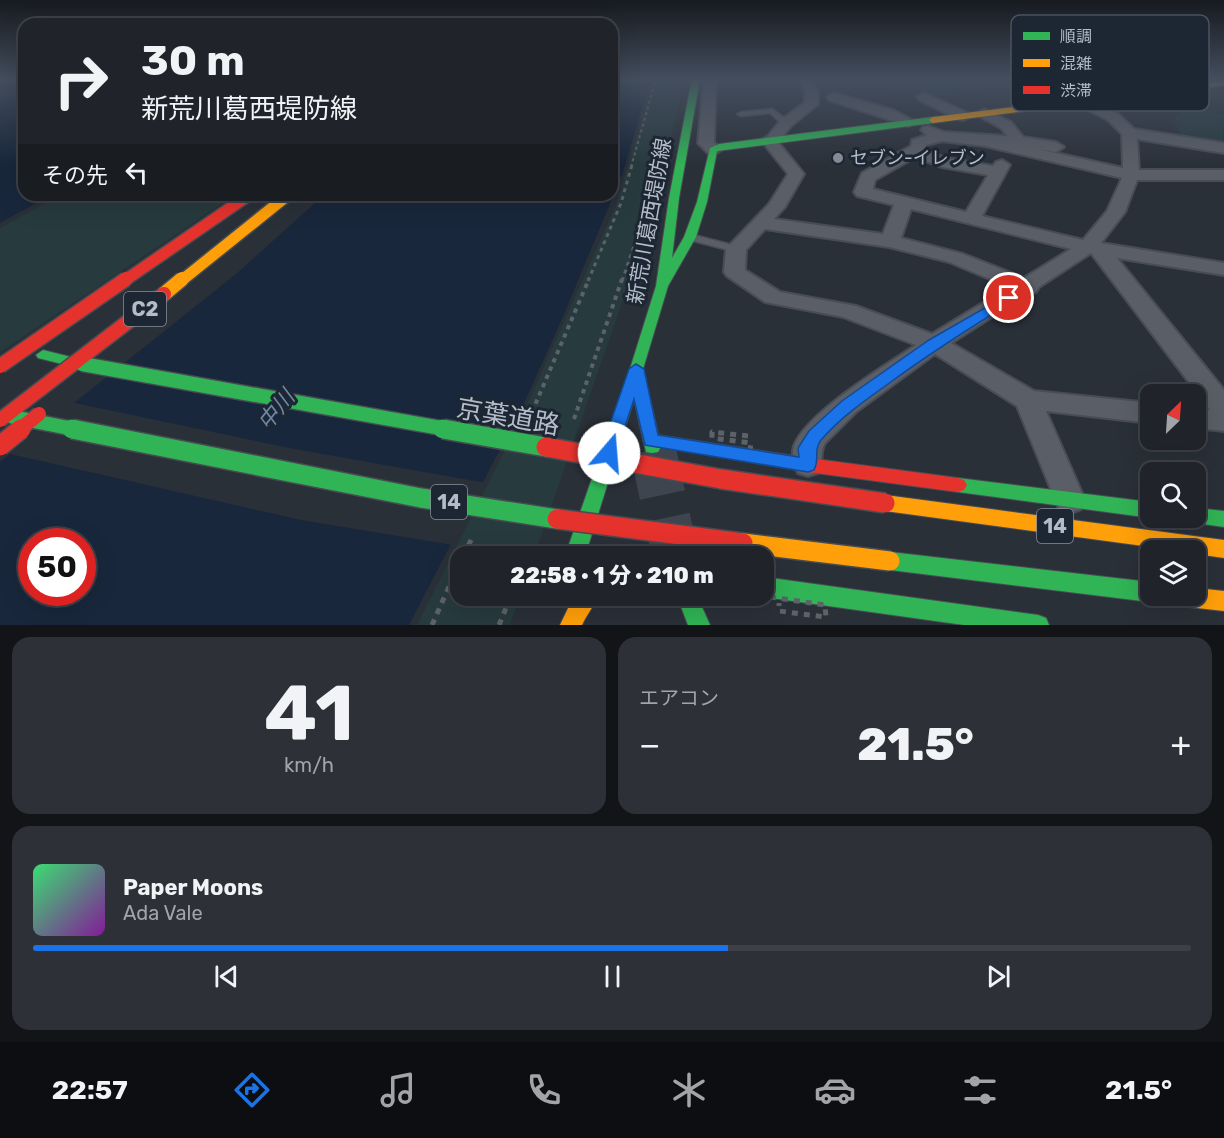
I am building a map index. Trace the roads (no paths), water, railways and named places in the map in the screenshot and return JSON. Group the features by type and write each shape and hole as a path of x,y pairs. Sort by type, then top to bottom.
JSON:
{"main road":[{"name":"新荒川葛西堤防線","path":"578,546 662,286 674,198 691,108"},
{"path":"662,286 690,237 702,202 712,150 771,139 1011,110"},
{"path":"0,366 240,201"},
{"path":"191,252 258,201"},
{"name":"C2","path":"4,417 197,269 281,201"},
{"path":"83,370 113,351 158,311 197,269"},
{"path":"34,369 69,344"},
{"name":"京葉道路","path":"0,347 43,356 83,370 721,479 1224,549"},
{"name":"新荒川葛西堤防線","path":"636,369 652,444 808,465"},
{"path":"0,446 51,405"},
{"name":"14","path":"4,417 421,498 605,527 1140,591"},
{"path":"808,465 1140,509"},
{"path":"1206,517 1224,519"},
{"path":"774,593 1038,625"},
{"path":"1206,599 1224,601"},
{"path":"571,625 580,606"},
{"path":"691,606 699,625"}],"street":[{"path":"708,108 705,143 712,150"},
{"path":"806,108 786,123 771,139 796,174 776,207 736,249 734,272 773,297 848,311 934,343 1028,400 1140,412"},
{"path":"876,108 941,136 980,146 1131,175 1224,176"},
{"path":"947,108 963,116"},
{"path":"1101,111 1113,117 1129,133 1224,148"},
{"path":"984,113 1006,125 1018,141"},
{"path":"808,465 807,448 815,436 847,405 934,343 1094,248 1116,212 1131,175 1129,133"},
{"path":"941,136 917,143 919,148 868,177 863,192 1094,248 1224,268"},
{"path":"980,146 1018,141 1056,147"},
{"path":"913,152 942,162 1000,169 972,218"},
{"path":"890,241 904,202"},
{"path":"759,223 890,241 956,258 1028,286"},
{"path":"1094,248 1224,409"},
{"path":"1028,400 1070,500"},
{"path":"1206,419 1224,421"}],"lane":[{"path":"741,114 772,111 786,123"},
{"path":"690,237 736,249"}],"water":[{"path":"0,108 18,108 18,201 40,201 0,223"},
{"path":"618,108 642,108 622,175 618,185"},
{"name":"中川","path":"317,201 611,201 525,401 409,625 0,625 0,462 236,274"}],"tunnel":[{"path":"653,450 673,546"}],"place":[{"name":"セブン-イレブン","path":"838,158"}]}
